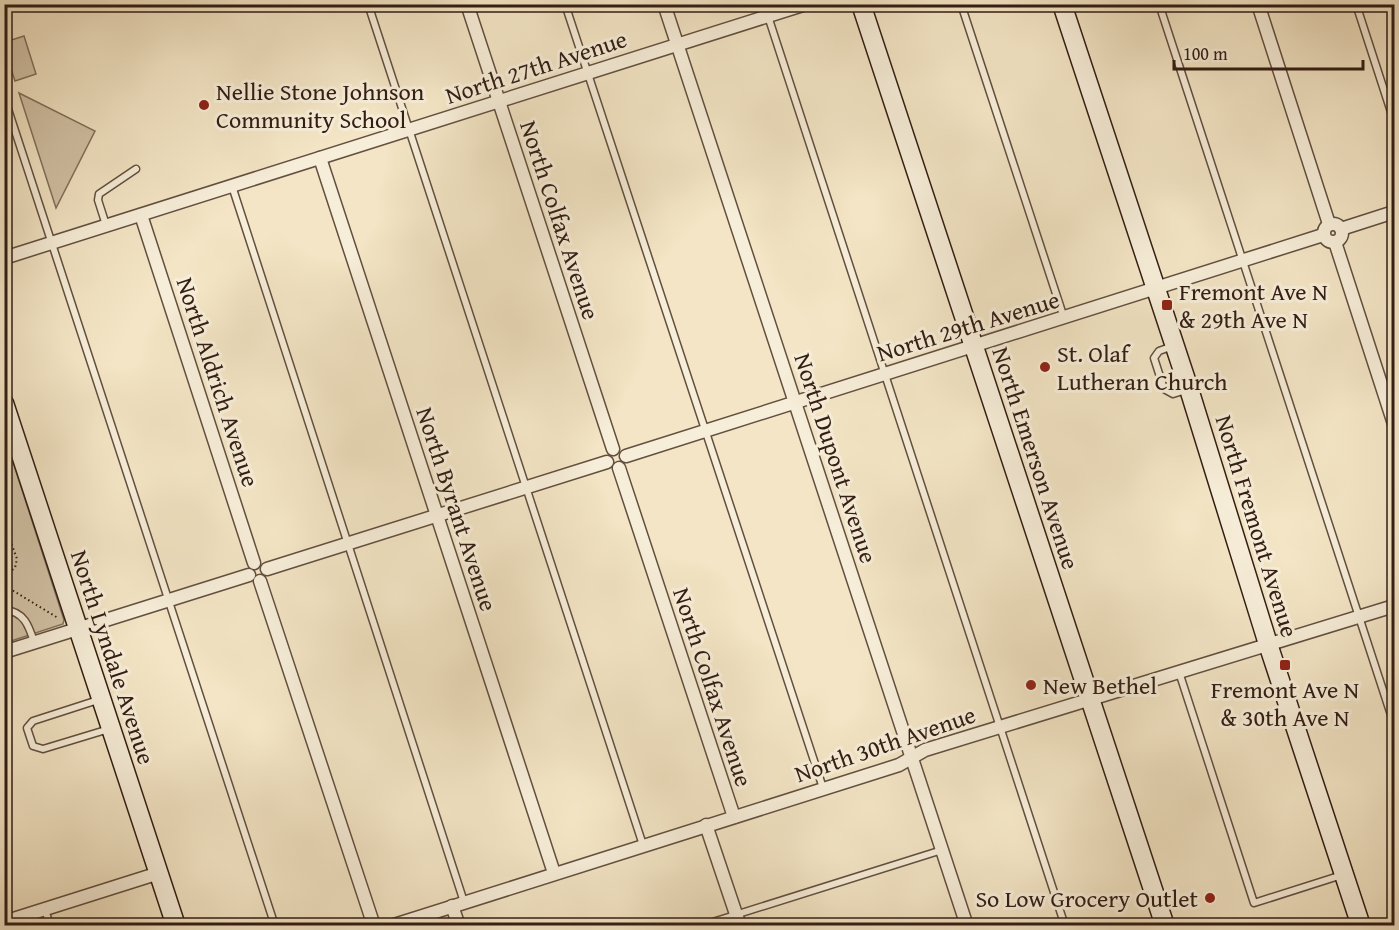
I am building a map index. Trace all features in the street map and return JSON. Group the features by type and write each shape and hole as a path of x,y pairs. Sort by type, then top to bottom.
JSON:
{"street":[{"name":"North Colfax Avenue","path":"467,4 612,449"},
{"name":"North Dupont Avenue","path":"664,4 967,926"},
{"name":"North 27th Avenue","path":"4,258 677,45 766,11 806,4"},
{"name":"North Emerson Avenue","path":"861,4 1165,926"},
{"name":"North Fremont Avenue","path":"1062,4 1157,289 1268,644 1361,926"},
{"path":"1258,4 1329,242 1340,239 1341,229"},
{"name":"North Byrant Avenue","path":"320,158 554,873"},
{"path":"1341,229 1395,212"},
{"name":"North Aldrich Avenue","path":"141,215 255,573 374,926"},
{"path":"1326,230 1335,224 1341,229"},
{"name":"North 29th Avenue","path":"626,456 1242,262 1326,230"},
{"path":"1335,242 1395,423"},
{"name":"North Lyndale Avenue","path":"4,403 176,926"},
{"path":"612,449 622,450 626,456 624,465 619,468 610,466 606,456 612,449"},
{"path":"4,652 255,573 266,578 267,569 607,462"},
{"name":"North Colfax Avenue","path":"619,468 734,817"},
{"name":"North 30th Avenue","path":"391,926 899,765 925,750 1395,606"},
{"path":"706,825 739,920"},
{"path":"4,922 159,873"},
{"path":"458,904 459,926"}],"lane":[{"path":"368,4 643,845"},
{"path":"565,4 824,789"},
{"path":"961,4 1064,318"},
{"path":"1159,4 1395,724"},
{"path":"1356,4 1395,121"},
{"path":"766,11 1065,926"},
{"path":"4,97 275,926"},
{"path":"106,226 98,201 99,194 136,169"},
{"path":"232,186 458,904"},
{"path":"4,610 24,618 34,643"},
{"path":"1179,671 1254,903 1344,875"},
{"path":"102,699 33,721 27,728 33,746 43,749 111,728"},
{"path":"700,926 739,920 943,850"},
{"path":"45,909 50,926"}],"path":[{"path":"4,523 17,559 15,568 4,576"},
{"path":"4,581 6,588 59,618"}],"shaded area":[{"path":"24,36 36,74 15,81 5,50 5,42"},
{"path":"19,93 95,131 56,208"},
{"path":"4,434 64,620 63,624 5,643"}],"place":[{"name":"Nellie Stone Johnson Community School","path":"204,105"},
{"name":"Fremont Ave N & 29th Ave N","path":"1167,305"},
{"name":"St. Olaf Lutheran Church","path":"1045,367"},
{"name":"Fremont Ave N & 30th Ave N","path":"1285,665"},
{"name":"New Bethel","path":"1031,685"},
{"name":"So Low Grocery Outlet","path":"1210,898"}]}
